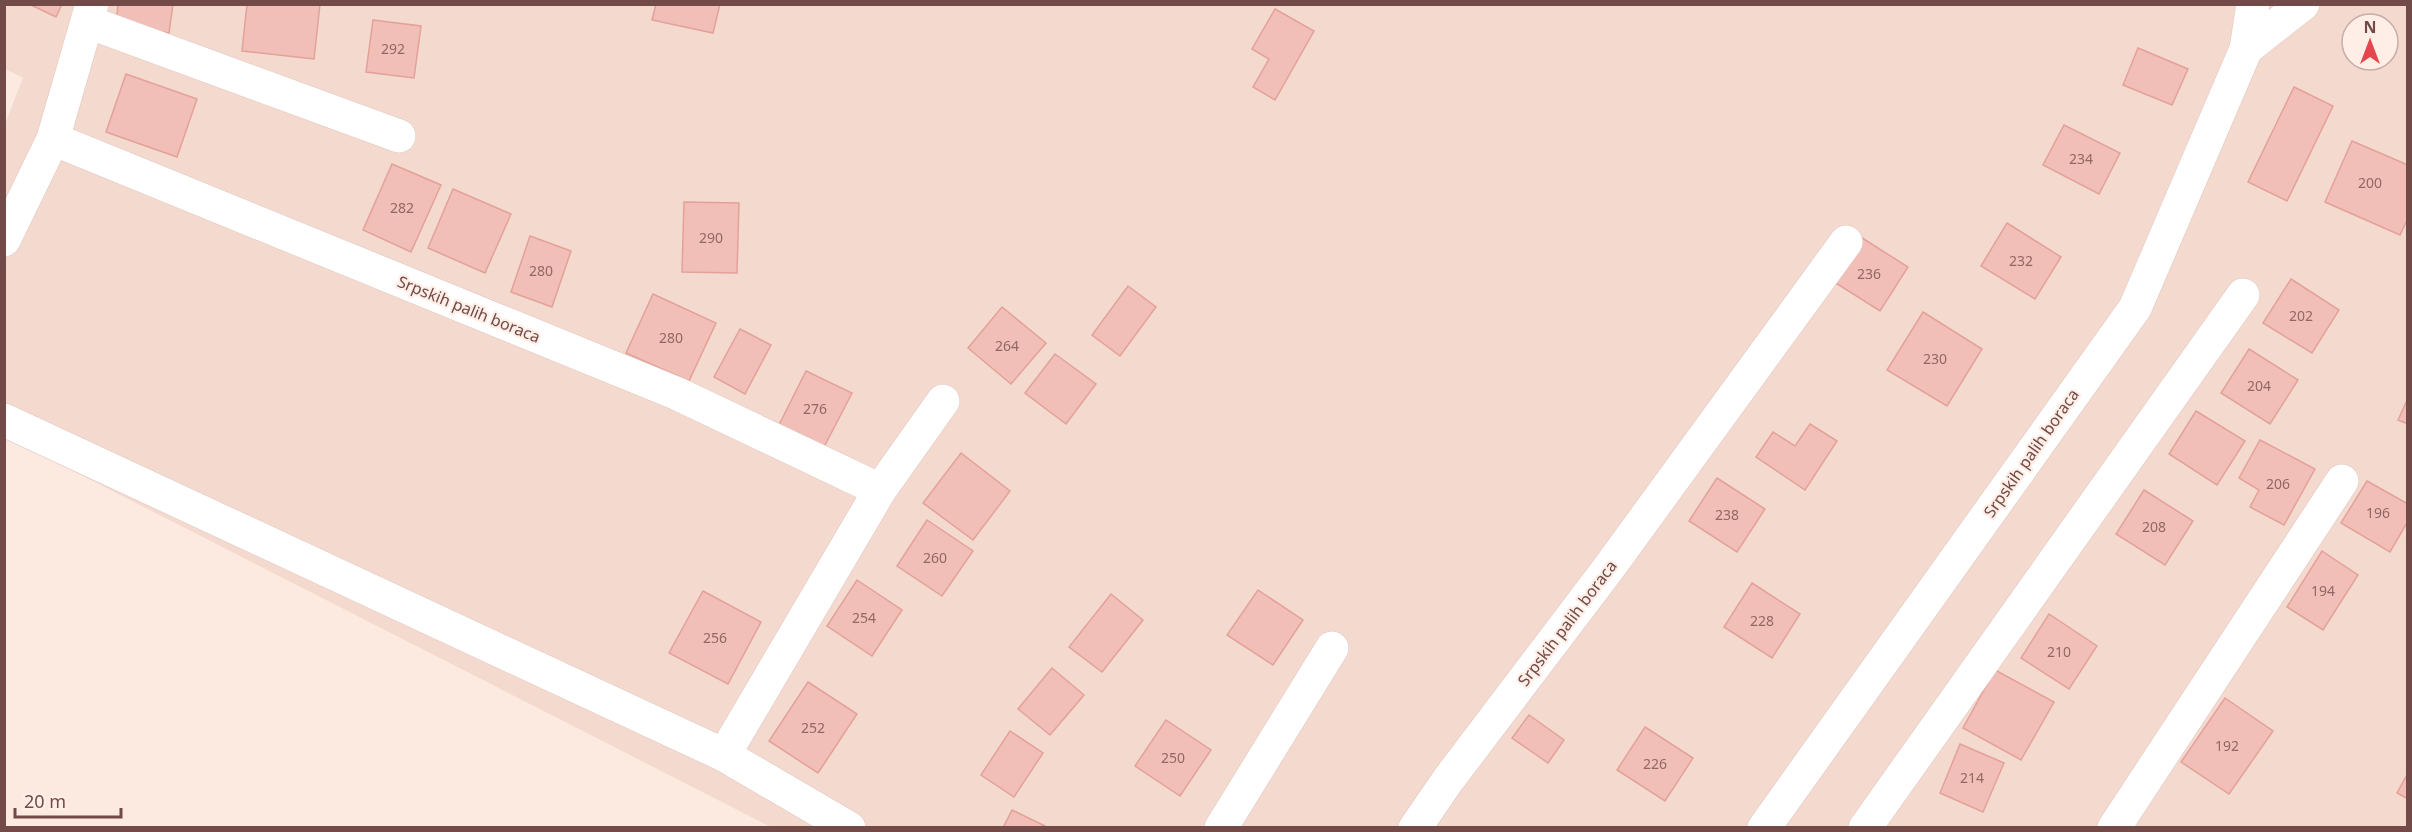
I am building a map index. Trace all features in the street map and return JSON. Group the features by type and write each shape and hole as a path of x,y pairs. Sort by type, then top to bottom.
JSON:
{"street":[{"path":"2246,49 2253,4"},
{"path":"2246,49 2303,4"},
{"path":"4,240 53,139 90,14 399,136"},
{"name":"Srpskih palih boraca","path":"1764,828 2135,308 2246,49"},
{"name":"Srpskih palih boraca","path":"53,139 678,394 880,490"},
{"name":"Srpskih palih boraca","path":"1415,828 1448,780 1608,569 1846,242"},
{"path":"1865,828 2243,295"},
{"path":"724,755 880,490 943,401"},
{"path":"4,420 724,755 849,828"},
{"path":"2114,828 2342,481"},
{"path":"1221,828 1332,648"}],"shaded area":[{"path":"5,4 2407,5 2407,827 771,827 46,457 5,433 5,124 23,78 5,69"}],"building":[{"path":"29,4 62,4 56,17"},
{"path":"118,4 173,4 169,33 116,25"},
{"path":"247,4 320,4 314,59 242,51"},
{"path":"656,4 720,4 713,33 652,20"},
{"path":"1275,9 1314,31 1275,100 1253,87 1269,59 1252,49"},
{"path":"373,20 421,26 414,78 366,72"},
{"path":"2138,48 2188,69 2172,105 2123,85"},
{"path":"126,74 197,99 177,157 106,132"},
{"path":"2294,87 2333,106 2287,201 2248,182"},
{"path":"2064,125 2120,153 2099,194 2043,165"},
{"path":"2352,141 2408,165 2408,218 2400,235 2325,202"},
{"path":"392,164 441,185 411,252 363,230"},
{"path":"453,189 511,214 485,273 428,248"},
{"path":"684,202 739,203 737,273 682,272"},
{"path":"2007,223 2061,257 2035,299 1981,266"},
{"path":"530,236 571,251 552,307 511,292"},
{"path":"1859,236 1908,267 1880,311 1831,280"},
{"path":"2291,279 2339,310 2312,353 2263,323"},
{"path":"1128,286 1156,307 1120,356 1092,335"},
{"path":"653,294 716,323 689,381 626,353"},
{"path":"1002,307 1046,343 1011,384 968,348"},
{"path":"1923,312 1982,349 1947,406 1887,370"},
{"path":"740,329 771,345 745,394 714,377"},
{"path":"2249,349 2298,380 2270,424 2221,393"},
{"path":"1055,354 1096,384 1066,424 1025,393"},
{"path":"806,371 852,393 824,447 779,425"},
{"path":"2408,398 2408,424 2398,420"},
{"path":"2196,411 2245,441 2217,485 2169,454"},
{"path":"1810,424 1837,441 1805,490 1756,457 1773,432 1795,446"},
{"path":"2260,440 2315,469 2284,525 2250,507 2259,490 2239,478"},
{"path":"961,453 1010,491 973,540 923,503"},
{"path":"1717,478 1765,509 1737,552 1689,521"},
{"path":"2367,481 2408,504 2408,521 2390,552 2341,523"},
{"path":"2144,490 2193,521 2165,565 2116,534"},
{"path":"927,520 973,551 942,596 897,566"},
{"path":"2322,551 2358,575 2323,630 2287,607"},
{"path":"857,580 902,610 872,656 827,626"},
{"path":"1752,583 1800,614 1772,658 1724,627"},
{"path":"1258,590 1303,620 1273,665 1227,635"},
{"path":"703,591 761,622 728,684 669,653"},
{"path":"1111,594 1143,620 1102,672 1069,647"},
{"path":"2049,614 2097,646 2069,689 2021,658"},
{"path":"1052,668 1084,695 1050,735 1018,709"},
{"path":"1995,670 2054,702 2021,760 1963,728"},
{"path":"808,682 857,714 818,773 769,741"},
{"path":"2225,698 2273,731 2229,794 2181,762"},
{"path":"1529,715 1564,740 1548,763 1512,738"},
{"path":"1166,720 1211,750 1180,796 1135,766"},
{"path":"1645,727 1693,758 1665,801 1617,770"},
{"path":"1010,731 1043,753 1014,797 981,775"},
{"path":"1960,744 2004,763 1983,812 1940,793"},
{"path":"2408,773 2408,799 2397,793"},
{"path":"1012,810 1049,828 1003,828"}]}
